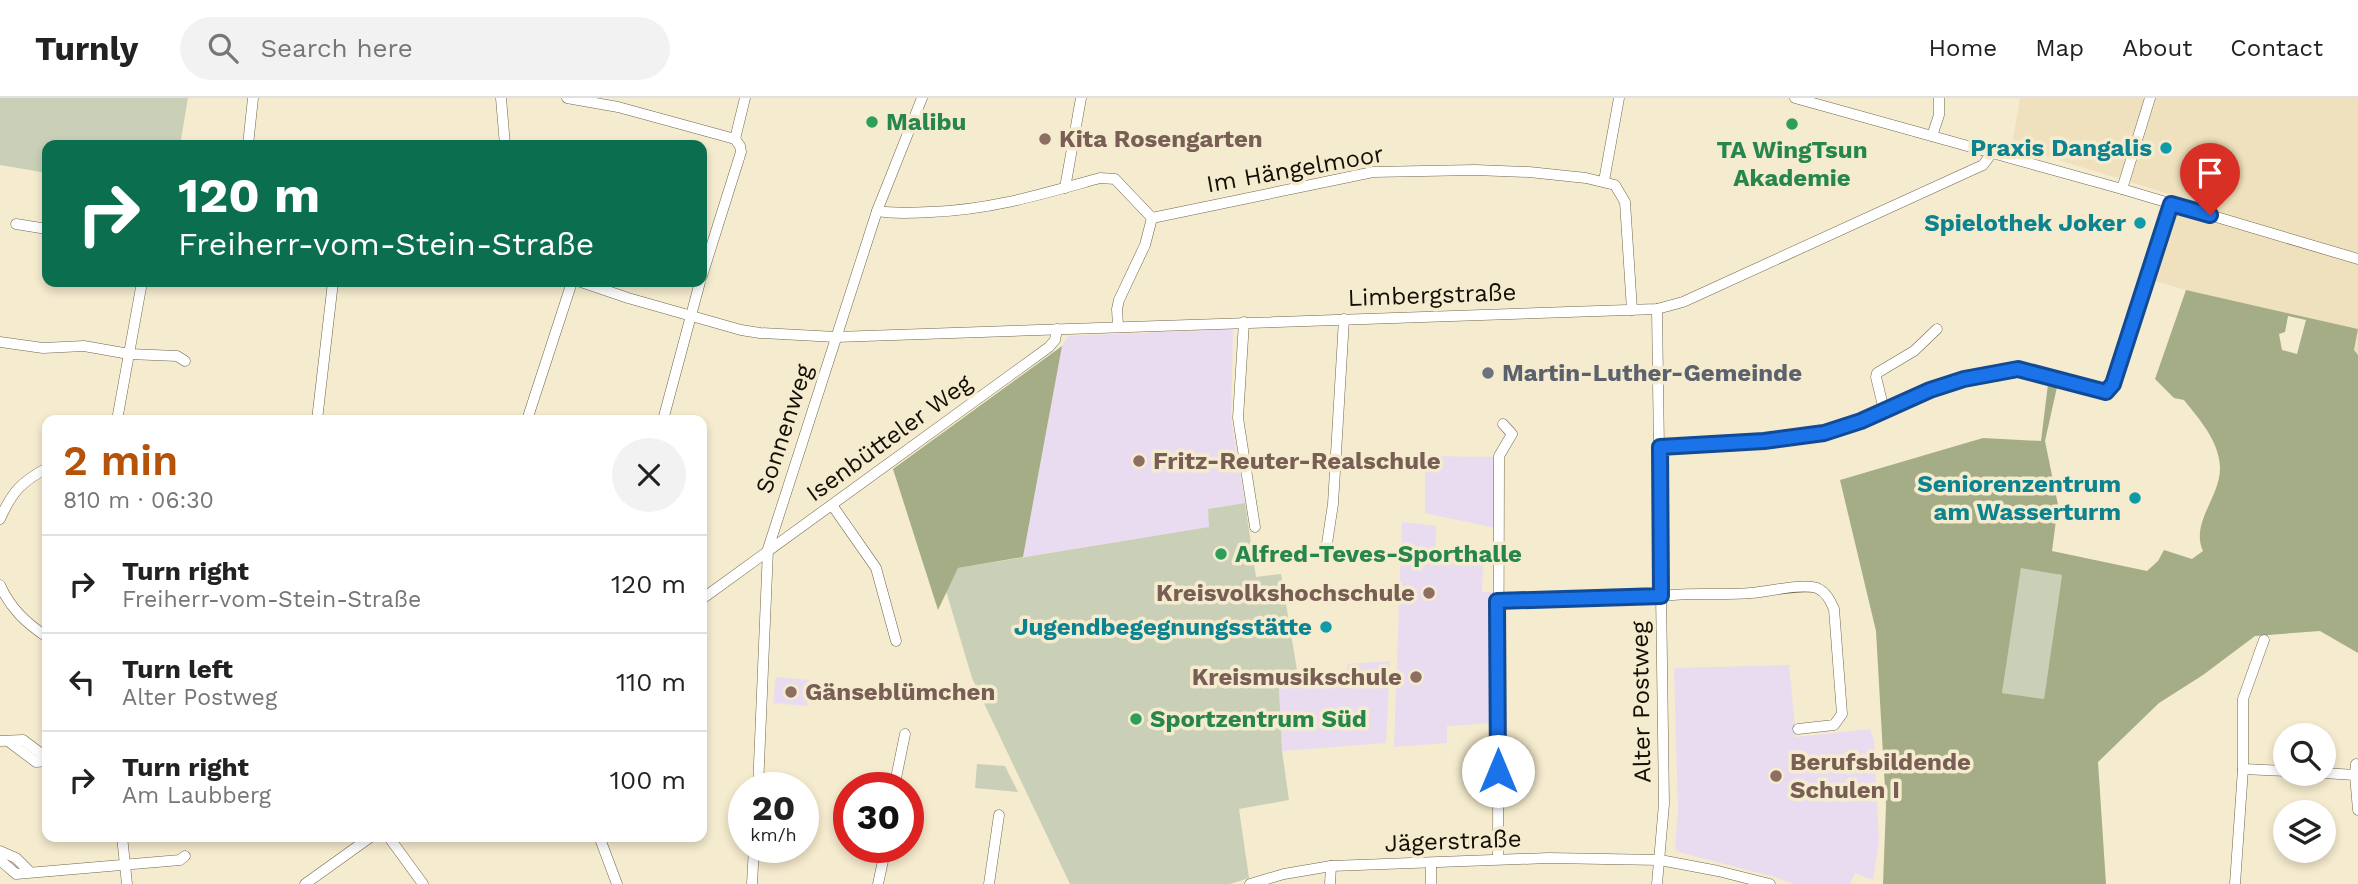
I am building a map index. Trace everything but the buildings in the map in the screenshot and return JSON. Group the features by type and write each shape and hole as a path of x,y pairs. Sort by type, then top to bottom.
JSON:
{"street":[{"path":"249,140 253,98"},
{"path":"501,98 505,140"},
{"path":"567,98 618,107 735,139 741,152 707,260"},
{"path":"735,139 745,98"},
{"name":"Sonnenweg","path":"759,772 768,550 877,211 922,98"},
{"path":"1065,188 1081,98"},
{"path":"1619,98 1604,181 1615,185 1625,202 1632,310"},
{"path":"1795,98 2122,189 2358,259"},
{"path":"1932,136 1939,115 1940,98"},
{"path":"2122,189 2150,98"},
{"name":"Limbergstraße","path":"597,287 690,316 761,333 836,337 1657,309 1683,302 1983,165 1988,162 1992,153"},
{"name":"Im Hängelmoor","path":"1152,218 1373,172 1529,172 1565,174 1604,181"},
{"path":"877,211 893,214 1000,206 1100,178 1115,179 1152,218 1145,245 1119,300 1118,326"},
{"path":"1660,447 1764,441 1844,427 1930,390 1964,379 2018,369 2106,392 2113,384 2171,204"},
{"path":"16,224 42,228"},
{"path":"118,415 141,287"},
{"path":"318,415 332,287"},
{"path":"529,415 570,287"},
{"path":"664,415 699,287"},
{"name":"Alter Postweg","path":"1657,309 1664,804 1657,884"},
{"path":"1326,550 1333,504 1344,319"},
{"path":"1244,322 1238,418 1255,527"},
{"name":"Isenbütteler Weg","path":"707,595 1049,347 1055,340 1057,329"},
{"path":"1884,411 1877,373 1914,351 1937,329"},
{"path":"0,342 43,348 84,346 129,354 177,356 185,361"},
{"path":"1498,859 1499,456 1512,433 1503,424"},
{"path":"0,519 14,491 42,471"},
{"path":"832,505 876,568 897,641"},
{"path":"0,585 18,615 42,632"},
{"path":"1497,601 1749,594 1808,587 1819,589 1828,597 1834,609 1842,714 1834,725 1797,729"},
{"path":"2235,884 2243,769 2243,699 2264,640"},
{"path":"897,772 905,734"},
{"path":"4,741 36,762 42,761"},
{"path":"2243,769 2273,770"},
{"path":"2336,772 2356,770 2358,810"},
{"path":"989,884 999,815"},
{"path":"123,842 127,884"},
{"path":"305,884 364,842"},
{"path":"392,842 423,884"},
{"path":"601,842 617,884"},
{"path":"0,851 16,858 30,872"},
{"path":"0,860 16,874 180,860 185,856"},
{"name":"Jägerstraße","path":"1250,884 1284,874 1331,866 1498,859 1660,860 1770,884"},
{"path":"752,884 753,863"},
{"path":"878,884 883,863"},
{"path":"1431,863 1431,884"},
{"path":"1330,884 1331,866"}],"shaded area":[{"path":"2020,98 2358,98 2358,329 2155,281 2179,197 2012,146"},
{"name":"Fritz-Reuter-Realschule","path":"1233,329 1231,419 1245,503 1208,509 1210,527 1023,557 1062,346 1068,336"},
{"path":"2358,329 2358,355 2354,350"},
{"path":"1425,456 1496,457 1495,528 1425,513"},
{"path":"1402,522 1436,526 1435,562 1483,565 1482,592 1493,592 1493,723 1447,726 1447,743 1394,747"},
{"path":"1390,661 1386,743 1282,751 1279,688 1345,674 1348,664"},
{"name":"Berufsbildende Schulen I","path":"1789,665 1796,737 1870,729 1874,740 1879,841 1873,880 1855,873 1850,884 1794,884 1682,853 1675,847 1678,811 1674,668"},
{"name":"Gänseblümchen","path":"776,677 809,680 807,706 773,703"}],"green space":[{"path":"0,98 188,98 181,140 42,140 42,172 0,165"},
{"path":"2186,290 2358,329 2354,350 2358,355 2358,653 2320,631 2255,636 2203,675 2159,703 2098,762 2106,884 1883,884 1886,806 1876,631 1840,480 1983,438 2041,441 2048,384 2057,387 2045,441 2058,505 2052,551 2147,571 2158,561 2164,550 2192,559 2203,551 2200,530 2219,478 2219,457 2208,431 2184,400 2174,398 2155,379","holes":["2288,316 2306,320 2297,354 2282,350 2279,334 2285,332","2021,568 2062,575 2044,699 2002,693"]},
{"path":"1062,346 1023,557 958,568 938,610 893,469"},
{"name":"Sportzentrum Süd","path":"1245,503 1256,577 1281,574 1299,682 1279,688 1282,751 1289,800 1239,809 1249,878 1230,884 1070,884 972,678 946,591 958,568 1209,527 1208,509"},
{"path":"2021,567 2062,575 2044,699 2002,693"},
{"path":"977,764 1005,766 1018,792 975,788"}],"place":[{"name":"Malibu","path":"872,122"},
{"name":"TA WingTsun Akademie","path":"1792,124"},
{"name":"Kita Rosengarten","path":"1045,139"},
{"name":"Praxis Dangalis","path":"2166,148"},
{"name":"Spielothek Joker","path":"2140,223"},
{"name":"Martin-Luther-Gemeinde","path":"1488,373"},
{"name":"Fritz-Reuter-Realschule","path":"1139,461"},
{"name":"Seniorenzentrum am Wasserturm","path":"2135,498"},
{"name":"Alfred-Teves-Sporthalle","path":"1221,554"},
{"name":"Kreisvolkshochschule","path":"1429,593"},
{"name":"Jugendbegegnungsstätte","path":"1326,627"},
{"name":"Kreismusikschule","path":"1416,677"},
{"name":"Gänseblümchen","path":"791,692"},
{"name":"Sportzentrum Süd","path":"1136,719"},
{"name":"Berufsbildende Schulen I","path":"1776,776"}],"route":[{"path":"1498,771 1497,601 1661,596 1660,447 1764,441 1824,433 1861,421 1930,390 1964,379 2018,369 2106,392 2113,384 2171,204 2210,215"}]}
